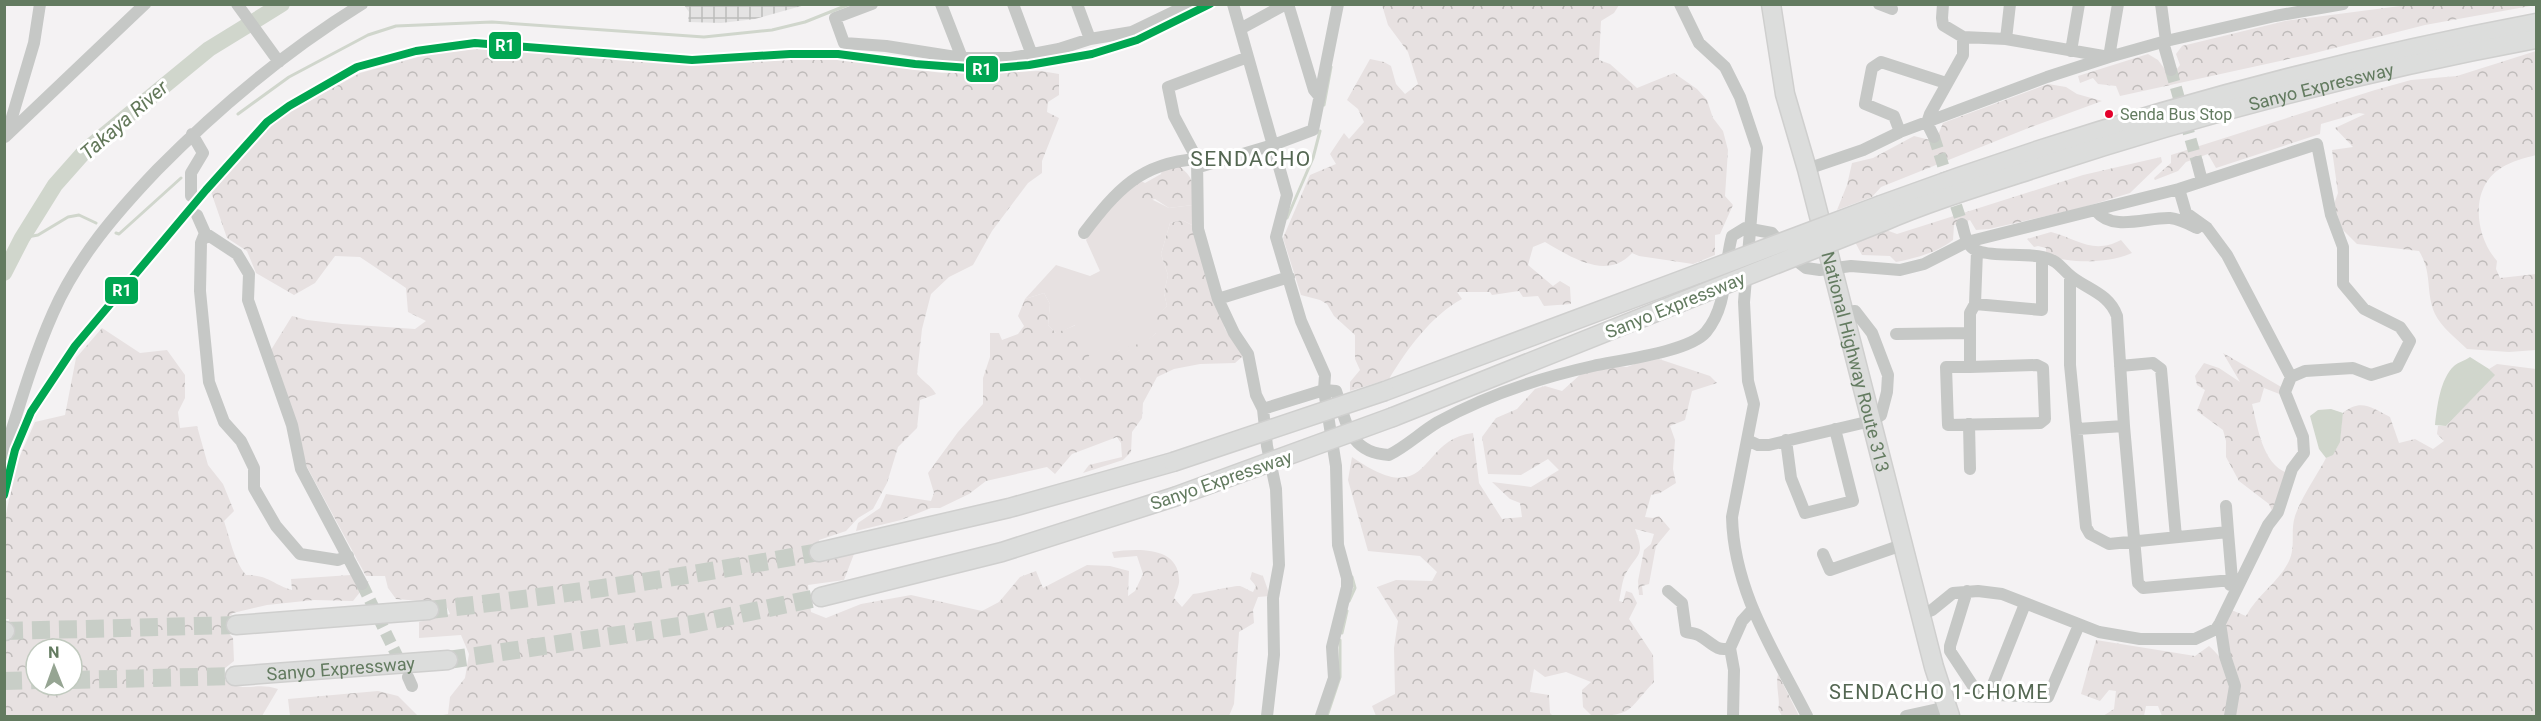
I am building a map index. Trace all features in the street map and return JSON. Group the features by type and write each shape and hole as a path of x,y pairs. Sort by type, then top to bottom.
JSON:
{"highway":[{"name":"National Highway Route 313","path":"1771,4 1785,93 1845,313 1902,545 1948,712"},
{"name":"Sanyo Expressway","path":"821,597 1002,552 1174,498 1393,417 1701,294 2009,160 2192,103 2352,62 2536,23"},
{"name":"Sanyo Expressway","path":"819,552 998,510 1173,462 1385,391 1698,274 1882,214 2195,118 2354,77 2536,39"},
{"path":"236,625 429,610"},
{"name":"Sanyo Expressway","path":"235,676 448,660"}],"street":[{"path":"5,138 34,43 40,4"},
{"path":"5,138 145,4"},
{"path":"237,4 279,62"},
{"path":"4,455 53,312 83,259 119,210 192,134 243,88 326,27 362,4"},
{"path":"872,4 835,18 844,43 886,46 962,58 991,59 1032,55 1090,39 1132,32 1190,4"},
{"path":"941,4 962,58"},
{"path":"1013,4 1032,55"},
{"path":"1077,4 1090,39"},
{"path":"1233,4 1287,195 1276,237 1301,321 1325,375 1324,390 1336,466 1338,545 1347,578 1347,587 1332,646 1334,678 1321,717"},
{"path":"1240,29 1287,4 1314,90 1319,96"},
{"path":"1084,233 1110,199 1133,178 1155,167 1176,160 1198,163 1273,145 1312,130 1338,4"},
{"path":"1680,4 1699,43 1725,67 1740,97 1757,148 1744,302 1748,381 1754,404 1732,526 1736,556 1747,600 1807,717"},
{"path":"1878,4 1892,9"},
{"path":"1943,4 1943,25 1963,37 2006,39 2109,57"},
{"path":"2006,39 2010,4"},
{"path":"2071,51 2079,4"},
{"path":"2109,57 2118,4"},
{"path":"2161,4 2171,70"},
{"path":"1807,169 1863,150 1900,132 2047,77 2109,57 2275,10 2343,4"},
{"path":"1934,137 1928,123 1930,114 1963,55 1963,37"},
{"path":"1248,57 1168,87 1174,116 1198,163 1198,229 1218,299 1234,333 1248,354 1256,395 1263,409 1267,446 1276,489 1279,557 1273,598 1272,687 1267,717"},
{"path":"1900,132 1894,116 1865,104 1872,68 1881,62 1946,83"},
{"path":"191,196 191,174 203,153 192,134"},
{"path":"1263,409 1324,390 1336,391 1356,443 1368,453 1389,455 1437,423 1501,391 1568,371 1669,350 1690,343 1704,334 1711,324 1724,294 1728,250 1732,236 1751,227 1772,233 1792,257 1806,268 1820,270 1851,266 1900,270 1924,264 1967,242 2179,189 2317,144 2331,215 2343,247 2341,271 2343,284 2364,309 2400,327 2410,341 2397,368 2371,375 2353,368 2305,371 2291,377 2284,392 2303,436 2304,453 2292,469 2278,512 2268,525 2216,629 2201,637 2170,640 2121,636 2079,625 2002,594 1968,591 1953,593 1932,610 1921,614"},
{"path":"2197,162 2202,181"},
{"path":"2179,189 2186,213 2200,221 2226,255 2291,377"},
{"path":"2096,211 2113,222 2172,218 2184,221 2213,237"},
{"path":"197,215 205,233 237,254 249,274 248,300 292,425 301,469 362,584"},
{"path":"1962,224 1967,242 1977,251 2042,257 2059,262 2070,276 2106,298 2114,309 2138,583 2143,588 2232,580"},
{"path":"205,233 201,243 200,291 209,382 224,422 241,441 254,468 254,489 276,526 300,554 338,560 348,556"},
{"path":"1970,367 1970,313 1975,304 1977,251"},
{"path":"1975,304 2042,310 2042,257"},
{"path":"2070,276 2070,365 2086,527 2090,534 2109,544 2228,532"},
{"path":"1218,299 1289,277"},
{"path":"1747,440 1758,445 1786,441 1871,421 1881,415 1887,392 1887,375 1872,333 1864,320 1855,311 1845,313"},
{"path":"1896,334 1969,333"},
{"path":"2120,366 2153,363 2161,369 2176,537"},
{"path":"2037,365 2043,368 2045,419 2040,423 1948,425 1946,367 1970,367 2037,365"},
{"path":"1969,424 1970,469"},
{"path":"2077,429 2124,426"},
{"path":"1786,441 1791,478 1805,513 1853,501 1835,429"},
{"path":"2226,506 2232,580 2223,602 2228,606"},
{"path":"1823,554 1830,570 1902,545"},
{"path":"1668,591 1682,603 1686,632 1699,635 1712,646 1723,650 1730,648"},
{"path":"1968,591 1950,651 1973,686 1997,695 2048,697 2079,625"},
{"path":"1990,692 2025,604"},
{"path":"1732,717 1734,670 1730,648 1742,621 1752,610"},
{"path":"2220,623 2225,656 2235,686 2230,717"},
{"path":"1906,717 1948,712"}],"shaded area":[{"path":"684,5 805,5 755,19 721,23 688,22 689,12"},
{"path":"2470,357 2495,375 2446,426 2435,425 2445,378 2457,363"},
{"path":"2331,409 2343,413 2340,442 2333,455 2326,458 2319,449 2310,416 2318,410"}],"green space":[{"path":"1382,5 1619,5 1614,13 1601,21 1599,60 1610,64 1637,88 1674,73 1697,89 1707,100 1713,118 1723,131 1728,150 1725,196 1733,205 1720,234 1715,235 1715,255 1693,264 1632,253 1622,261 1600,266 1577,259 1545,242 1533,247 1528,265 1553,286 1560,281 1570,287 1571,304 1544,306 1538,296 1523,297 1519,291 1492,295 1490,292 1457,292 1462,299 1430,324 1389,379 1350,391 1350,382 1360,370 1355,359 1355,335 1334,316 1327,304 1301,295 1283,238 1310,175 1336,164 1330,154 1344,133 1349,139 1364,122 1358,109 1347,100 1370,59 1391,66 1396,84 1405,94 1418,84 1408,52 1388,25"},
{"path":"2408,5 2536,5 2425,25 2307,55 2120,96 2116,86 2098,84 2093,78 2080,83 2078,76 2148,54 2158,60 2167,72 2177,69 2180,65 2176,54 2182,46 2285,21"},
{"path":"538,50 689,64 830,58 942,73 1041,71 1059,74 1059,95 1048,102 1047,112 1059,118 1042,161 1042,173 1028,183 992,231 973,265 949,277 931,294 922,329 917,374 936,394 920,400 917,428 898,447 887,483 873,509 858,518 846,531 819,540 821,557 854,554 844,580 808,585 811,612 826,618 861,604 911,595 982,611 999,602 1020,577 1036,571 1043,588 1087,565 1110,566 1129,571 1128,596 1135,591 1143,574 1137,556 1114,558 1112,552 1121,551 1143,550 1163,555 1171,560 1177,568 1179,581 1174,598 1182,607 1193,594 1237,586 1253,592 1256,586 1250,579 1252,572 1263,576 1270,596 1258,597 1253,610 1254,623 1239,632 1234,704 1229,716 438,716 448,714 450,697 465,678 469,654 461,635 419,638 419,622 450,614 445,603 396,599 388,588 385,576 366,576 307,467 271,350 292,316 342,324 415,329 426,321 408,312 406,288 360,257 335,256 315,283 294,295 256,273 247,251 227,238 210,189 275,120 360,73 440,51"},
{"path":"2536,51 2536,155 2510,163 2491,177 2484,187 2479,213 2484,239 2497,261 2496,269 2500,278 2536,274 2536,350 2509,352 2467,349 2445,328 2435,314 2430,298 2426,267 2419,251 2357,244 2342,229 2334,204 2338,193 2332,150 2353,147 2335,128 2365,114 2359,113 2321,124 2320,134 2216,168 2208,154 2186,162 2178,171 2155,180 2154,178 2171,163 2171,155 2375,90 2411,80 2457,76"},
{"path":"2048,84 2066,87 2077,94 2102,101 1881,187 1872,197 1837,210 1847,185 1852,163 1873,158 1914,136 1930,140 1938,135 1943,123"},
{"path":"2161,157 2162,162 2130,193 2081,208 1989,229 1976,230 1970,220 1954,225 1953,240 1933,252 1918,257 1896,262 1890,256 1862,255 1855,242 1886,230 1897,234 2083,175"},
{"path":"1177,164 1192,182 1193,205 1169,208 1155,199 1139,204 1129,188 1139,180 1145,183 1161,174 1162,168"},
{"path":"1129,188 1169,208 1193,205 1194,226 1182,220 1170,223 1161,254 1168,275 1164,293 1167,306 1156,317 1156,333 1144,344 1118,351 1083,382 1078,376 1075,325 1057,334 1048,325 1050,304 1044,293 1025,299 1056,265 1090,276 1100,271 1086,240 1104,215"},
{"path":"1182,220 1194,226 1225,329 1243,356 1235,363 1200,364 1174,369 1157,377 1143,403 1142,418 1132,432 1131,452 1123,460 1083,473 1089,465 1122,457 1121,443 1117,437 1072,454 1055,474 1047,467 986,481 969,494 940,508 931,508 901,520 856,531 858,523 880,508 886,494 931,501 934,493 928,473 958,432 983,404 983,378 990,357 990,333 999,333 1002,340 1018,334 1024,326 1018,316 1025,299 1044,293 1050,304 1048,325 1056,333 1076,325 1091,352 1078,376 1083,382 1108,357 1142,343 1156,333 1155,317 1167,306 1164,293 1168,275 1161,254 1170,223"},
{"path":"2051,232 2094,246 2121,240 2132,253 2101,261 2067,260 2046,256 2046,248 2034,247 2027,239"},
{"path":"102,328 140,353 167,350 185,375 185,398 178,412 180,428 197,426 208,465 223,484 234,511 224,521 235,557 246,575 265,578 292,590 291,579 351,575 357,586 369,581 353,601 314,600 267,605 233,613 225,621 224,628 233,638 234,661 219,673 240,687 261,686 278,689 262,716 5,716 5,686 8,675 5,674 5,639 10,639 9,619 5,619 5,519 16,465 35,422 65,415 76,358"},
{"path":"2223,353 2283,388 2282,395 2264,388 2260,402 2252,404 2262,444 2272,461 2287,473 2273,513 2269,504 2239,481 2226,457 2223,430 2197,411 2205,390 2197,385 2195,376 2204,363 2219,368 2240,382"},
{"path":"1659,359 1710,376 1717,383 1692,391 1685,420 1670,426 1675,440 1673,469 1676,483 1660,493 1651,495 1645,517 1659,516 1670,529 1656,546 1649,584 1642,586 1643,595 1639,595 1638,581 1644,550 1651,544 1654,534 1635,529 1640,549 1626,573 1619,601 1623,602 1626,591 1632,593 1637,603 1629,619 1653,655 1654,682 1629,709 1606,716 1592,716 1583,707 1582,690 1591,682 1566,672 1545,677 1534,669 1530,692 1549,695 1550,713 1553,716 1376,716 1372,706 1395,694 1394,648 1398,621 1377,587 1396,580 1432,581 1437,572 1420,556 1368,551 1348,480 1352,457 1378,472 1397,478 1411,476 1442,447 1455,438 1473,433 1479,483 1502,519 1522,517 1520,503 1510,499 1492,482 1531,487 1559,470 1548,459 1521,475 1488,474 1482,437 1496,418 1517,409 1535,389 1545,386 1562,391 1582,373 1613,366 1627,367 1642,361"},
{"path":"2497,364 2536,369 2536,716 2235,716 2223,628 2229,609 2246,616 2285,569 2292,550 2295,516 2326,458 2338,445 2343,413 2355,406 2372,408 2390,417 2399,443 2415,439 2433,449 2444,441 2437,434 2438,426 2446,426 2494,375 2489,369"},
{"path":"2096,640 2195,656 2209,646 2223,662 2230,678 2231,696 2228,716 2162,716 2158,706 2146,706 2144,716 2103,716 2114,709 2116,691 2109,690 2100,701 2081,694"},
{"path":"1778,674 1799,716 1782,716 1778,709"},
{"path":"378,691 398,696 418,716 290,716 288,699"}],"waterway":[{"name":"Takaya River","path":"4,273 22,238 55,185 86,150 209,49 282,4"},
{"path":"238,114 289,77 368,35 396,26 492,22 704,37 772,30 805,22 850,4"},
{"path":"1324,105 1331,67"},
{"path":"1287,218 1313,158 1320,131"},
{"path":"116,233 119,234 181,178"},
{"path":"22,238 38,235 68,217 79,215 96,223"},
{"path":"1349,601 1355,588 1352,577"},
{"path":"1342,633 1347,611"},
{"path":"1327,716 1340,677 1340,640"}],"tunnel":[{"path":"2171,70 2197,162"},
{"path":"1934,137 1962,224"},
{"path":"429,610 624,585 819,552"},
{"path":"362,584 403,668"},
{"path":"448,660 693,624 821,597"},
{"path":"5,631 236,625"},
{"path":"84,680 235,676"},
{"path":"4,681 24,680"}],"transit line":[{"name":"R1","path":"4,495 15,450 31,412 75,346 206,190 267,122 289,106 357,67 416,51 475,43 692,60 790,54 838,54 915,64 983,69 1029,65 1092,54 1137,40 1210,4"}],"place":[{"name":"Senda Bus Stop","path":"2109,114"}],"district":[{"name":"SENDACHO","path":"1251,159"},
{"name":"SENDACHO 1-CHOME","path":"1939,692"}]}
